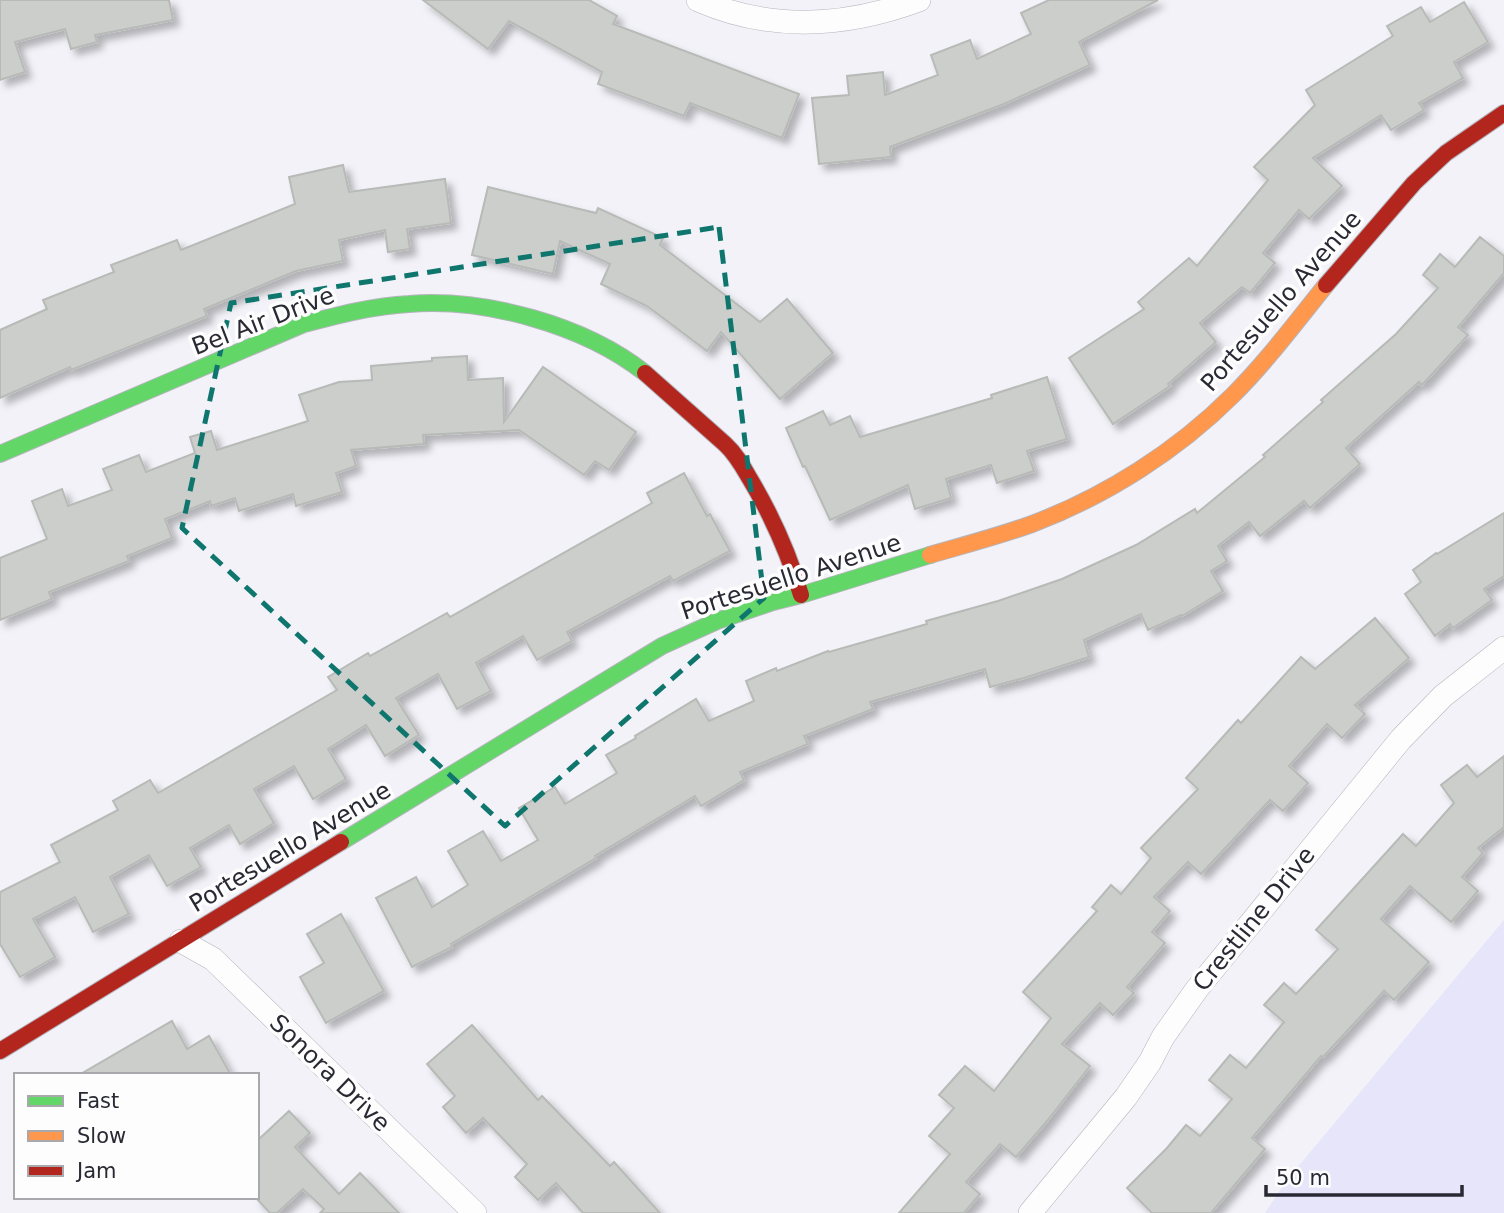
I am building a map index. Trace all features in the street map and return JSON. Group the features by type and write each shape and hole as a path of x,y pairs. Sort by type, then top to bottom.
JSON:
{"street":[{"path":"698,0 745,15 788,22 832,22 876,14 919,0"},
{"name":"Portesuello Avenue","path":"0,1051 662,646 717,621 773,602 801,596 1032,524 1087,500 1139,470 1187,436 1232,396 1414,183 1446,153 1504,113"},
{"name":"Bel Air Drive","path":"0,454 304,324 355,310 406,304 445,304 496,310 547,323 595,343 629,363 670,394 733,452 755,487 773,524 794,571 801,596"},
{"name":"Crestline Drive","path":"1030,1213 1126,1097 1197,989 1401,739 1443,696 1504,648"},
{"name":"Sonora Drive","path":"181,941 214,959 475,1213"}],"highlighted area":[{"path":"719,227 764,598 505,826 182,528 231,303"}],"shaded area":[{"path":"1504,920 1504,1213 1265,1213 1287,1180"}],"building":[{"path":"0,0 169,0 173,20 95,35 97,42 71,49 65,29 15,42 25,72 0,80"},
{"path":"423,0 589,0 617,16 613,24 799,94 782,138 690,103 684,116 598,84 602,72 509,21 488,49"},
{"path":"1049,0 1158,0 1079,42 1090,65 1004,104 890,147 891,157 819,164 812,98 849,95 847,76 883,72 885,95 938,75 931,55 970,40 977,59 1031,34 1021,13"},
{"path":"1464,2 1488,42 1454,62 1463,78 1419,103 1424,110 1391,130 1381,115 1313,158 1342,186 1309,219 1299,210 1263,253 1275,263 1250,293 1242,287 1200,323 1216,342 1168,384 1170,386 1113,424 1069,358 1144,309 1138,302 1189,258 1197,266 1268,180 1254,167 1315,105 1306,90 1393,36 1387,26 1421,7 1430,22"},
{"path":"343,165 349,192 445,179 451,223 407,229 410,249 388,252 385,230 339,240 343,261 296,271 204,309 207,316 71,370 70,367 0,398 0,330 47,309 43,300 114,272 111,265 177,240 181,250 295,204 289,177"},
{"path":"488,187 596,213 598,208 663,238 660,245 760,322 787,299 833,353 780,399 721,332 707,351 647,306 601,284 610,264 560,241 553,274 472,255"},
{"path":"1480,237 1504,256 1504,273 1458,327 1468,335 1422,385 1419,382 1346,448 1360,464 1310,508 1304,501 1260,536 1249,522 1218,546 1227,561 1211,571 1223,591 1182,616 1148,630 1141,614 1084,640 1089,657 1024,678 990,687 985,669 870,702 873,709 804,736 808,744 740,772 744,780 701,806 695,796 451,944 452,947 412,967 376,898 416,877 432,907 468,885 448,851 483,831 501,861 538,840 519,808 555,787 565,804 617,773 606,755 696,699 709,721 754,701 746,681 776,668 777,671 828,651 927,624 926,621 998,601 1062,579 1136,545 1195,509 1197,513 1265,457 1263,455 1323,402 1321,400 1396,334 1438,288 1423,275 1440,254 1455,267"},
{"path":"467,356 468,380 503,378 504,422 543,367 636,432 609,470 595,461 584,475 519,430 423,435 424,444 351,450 356,466 336,473 342,492 296,506 293,494 239,511 235,498 211,506 210,501 165,519 172,538 127,556 129,561 49,592 52,599 0,620 0,558 47,539 32,501 62,489 68,506 112,490 103,469 139,455 146,472 195,453 190,437 211,431 217,450 308,421 299,395 339,382 372,380 371,366"},
{"path":"1047,377 1067,439 1027,451 1034,471 997,483 991,465 946,479 951,498 915,509 908,485 830,520 786,428 823,411 830,425 850,416 860,437 992,398 991,395"},
{"path":"684,473 730,551 673,581 670,576 567,632 572,641 537,660 523,636 476,663 491,691 457,709 438,674 396,698 419,735 385,756 366,725 328,749 346,779 313,799 294,766 254,789 274,823 240,844 229,825 190,848 201,867 167,886 149,855 110,877 129,914 93,932 75,897 33,919 55,957 20,977 0,944 0,892 60,862 51,845 118,810 113,801 150,780 158,793 337,690 328,677 368,653 370,656 447,613 450,617 652,503 647,493"},
{"path":"1504,513 1504,576 1484,589 1492,600 1453,628 1450,624 1435,636 1405,594 1421,582 1413,570 1436,553"},
{"path":"1375,618 1409,658 1355,705 1365,714 1342,738 1327,724 1289,766 1308,783 1283,811 1270,800 1201,874 1188,862 1154,897 1170,911 1152,932 1165,943 1127,987 1134,993 1113,1015 1100,1003 1062,1044 1090,1066 1047,1121 1016,1157 1000,1144 966,1182 980,1194 964,1213 899,1213 950,1154 929,1136 954,1108 939,1095 965,1066 994,1091 1051,1018 1023,992 1097,911 1092,907 1111,885 1121,894 1151,858 1141,848 1198,789 1186,778 1238,720 1241,723 1301,657 1315,669"},
{"path":"1504,756 1504,827 1478,848 1483,853 1462,877 1478,891 1451,922 1410,886 1381,919 1429,962 1394,1000 1384,991 1323,1057 1321,1056 1252,1138 1265,1149 1211,1213 1152,1213 1127,1188 1186,1125 1200,1136 1232,1099 1209,1080 1230,1055 1246,1068 1284,1022 1264,1005 1284,983 1296,994 1338,949 1316,930 1403,834 1416,846 1454,803 1441,785 1467,765 1477,777"},
{"path":"341,914 384,991 326,1023 300,977 324,963 307,934"},
{"path":"172,1021 187,1049 209,1036 230,1073 82,1073"},
{"path":"472,1025 538,1100 542,1096 610,1166 614,1162 660,1213 583,1213 556,1183 538,1200 515,1177 527,1164 483,1118 466,1133 443,1107 455,1096 427,1064"},
{"path":"289,1111 310,1133 295,1147 339,1194 360,1173 399,1213 320,1213 324,1209 303,1189 277,1213 270,1213 257,1199 259,1139"}],"traffic: fast":[{"path":"0,454 304,324 382,307 439,303 533,318 593,341 645,373"},
{"path":"341,842 662,646 717,621 930,555"}],"traffic: slow":[{"path":"930,555 1007,533 1060,513 1113,486 1164,453 1188,435 1246,382 1326,285"}],"traffic: jam":[{"path":"1326,285 1414,183 1446,153 1504,113"},
{"path":"645,373 736,456 773,521 801,595"},
{"path":"0,1051 341,842"}]}
